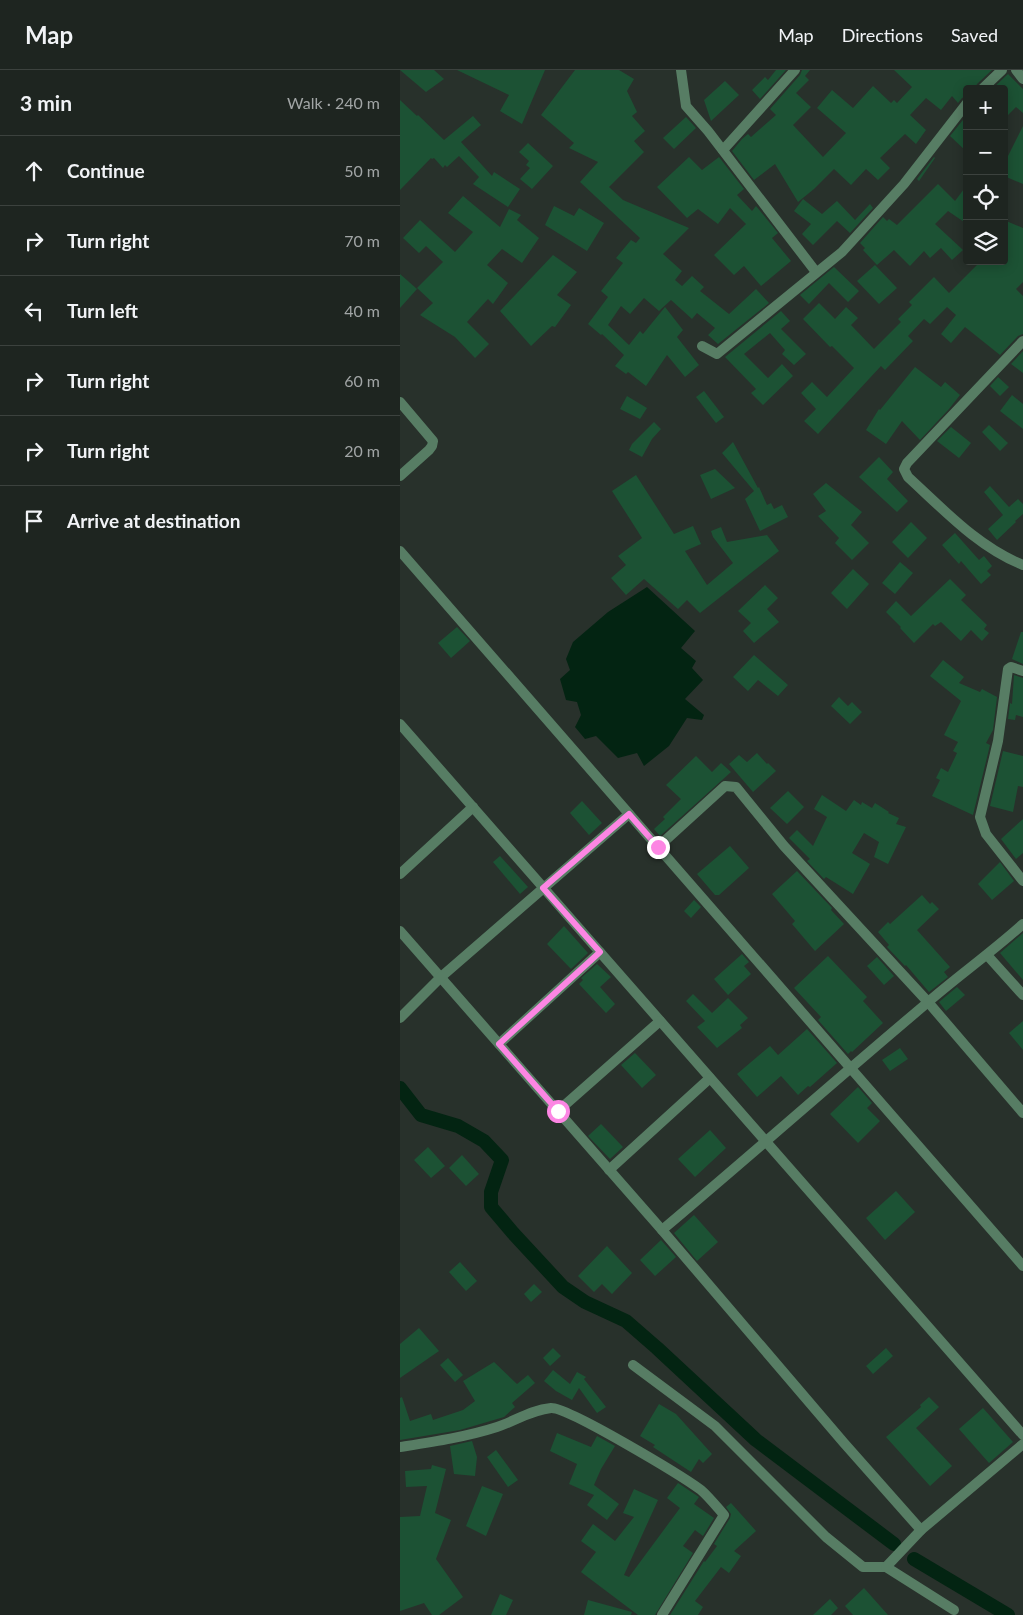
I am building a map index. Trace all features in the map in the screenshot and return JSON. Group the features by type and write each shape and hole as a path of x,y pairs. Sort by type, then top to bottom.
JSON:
{"street":[{"path":"681,70 686,106 723,150 816,272"},
{"path":"723,150 795,70"},
{"path":"986,85 1002,70"},
{"path":"1016,70 1023,79"},
{"path":"702,346 716,354 842,252 904,184 963,108"},
{"path":"1023,341 904,469 908,477 977,540 1023,565"},
{"path":"400,402 433,441 429,450 400,476"},
{"path":"400,551 1023,1266"},
{"path":"1023,671 1011,667 1008,669 998,741 980,818 986,834 1023,881"},
{"path":"400,724 1023,1435"},
{"path":"400,743 409,735"},
{"path":"658,847 725,786 736,787 784,846 928,1002 1023,1113"},
{"path":"400,874 473,807"},
{"path":"400,1018 441,977 629,814"},
{"path":"662,1230 928,1002 988,955 1023,924"},
{"path":"400,930 921,1530"},
{"path":"499,1044 600,952"},
{"path":"988,955 1023,995"},
{"path":"558,1111 660,1021"},
{"path":"609,1170 710,1078"},
{"path":"633,1365 715,1426 826,1537 863,1567 886,1567 954,1610"},
{"path":"400,1447 484,1431 527,1414 553,1408 572,1415 626,1444 702,1491 724,1515 662,1615"},
{"path":"886,1567 921,1530 1023,1444"}],"shaded area":[{"path":"647,587 695,631 681,648 696,661 692,668 703,680 685,699 704,715 702,720 687,718 669,746 644,766 637,753 618,758 596,736 585,739 575,727 581,715 577,702 566,700 560,679 570,670 566,659 573,642 608,612"}],"building":[{"path":"400,70 434,70 444,79 426,92"},
{"path":"457,70 545,70 522,124 500,111 509,95"},
{"path":"575,70 619,70 634,79 627,91 637,112 632,116 645,131 634,141 644,152 609,187 623,200 689,228 663,254 682,271 675,280 682,286 692,276 704,287 700,291 729,314 756,289 769,303 718,344 708,335 715,328 697,313 692,319 671,300 659,311 644,298 630,314 621,306 608,325 629,345 640,331 643,334 665,307 683,330 677,337 699,365 685,377 667,355 646,386 628,372 626,374 615,366 624,355 602,334 588,324 608,297 601,291 623,263 616,258 631,240 636,243 640,238 580,182 598,162 569,148 574,143 541,115"},
{"path":"776,70 786,70 760,99 752,90 765,77 768,80"},
{"path":"802,70 810,70 805,76 809,80 796,93 811,107 793,125 823,157 846,133 817,108 832,90 853,108 873,86 891,103 894,100 897,103 912,87 894,70 992,70 977,85 963,85 963,98 958,103 952,96 941,110 926,98 910,115 926,130 916,144 905,134 880,158 890,168 878,180 866,169 851,185 834,169 798,202 775,164 754,180 732,151 748,134 751,137 776,115 770,109 800,75"},
{"path":"1008,74 1023,89 1023,113 1016,107 1008,115 1008,85 996,85"},
{"path":"725,81 739,95 711,121 704,100"},
{"path":"400,100 444,140 473,116 481,125 461,142 492,176 494,172 520,189 508,207 473,184 479,177 459,156 447,167 445,165 443,168 434,158 431,158 400,190"},
{"path":"686,117 696,128 674,149 663,138"},
{"path":"963,120 963,148 950,136"},
{"path":"1023,126 1023,184 1008,178 1008,156"},
{"path":"528,143 553,166 532,189 520,179 530,168 526,165 529,161 519,152"},
{"path":"689,157 702,170 719,157 744,189 737,195 752,211 756,206 778,233 772,238 791,261 761,286 744,266 734,275 714,255 746,224 730,208 718,224 698,209 687,218 657,187"},
{"path":"935,158 919,181 917,179"},
{"path":"938,184 955,201 963,190 963,221 948,211 935,224 963,250 952,260 941,248 930,258 924,251 910,266 894,250 877,265 863,250 865,248 860,243 883,217 897,225"},
{"path":"463,196 500,227 509,209 521,215 517,220 539,238 522,263 502,249 487,265 508,283 493,304 488,299 467,322 489,344 475,358 455,337 420,315 433,303 417,288 443,262 426,246 419,253 403,238 420,220 455,252 473,232 448,213"},
{"path":"803,199 822,214 837,201 855,220 870,204 873,208 850,233 837,221 813,245 802,234 811,224 794,211"},
{"path":"554,206 574,216 579,208 604,223 587,251 545,225"},
{"path":"1008,222 1023,228 1023,282 1016,289 1023,296 1023,334 1018,336 1000,355 965,327 951,343 941,334 956,315 947,307 930,324 924,319 908,336 913,341 885,370 881,366 818,434 804,421 816,409 801,393 812,382 827,397 854,368 803,319 819,303 835,319 846,307 858,318 851,325 874,349 901,322 898,319 912,305 909,302 934,277 949,293 977,265 1008,265"},
{"path":"553,255 577,272 557,295 571,305 555,327 552,326 531,346 500,311"},
{"path":"875,265 897,288 879,304 857,281"},
{"path":"834,267 859,291 848,302 829,283 809,304 800,295"},
{"path":"400,274 417,289 400,308"},
{"path":"781,311 790,321 781,329 806,354 794,365 782,354 785,350 770,333 744,354 768,378 782,364 793,376 763,405 751,393 756,389 725,357"},
{"path":"1023,351 1023,373 1011,364"},
{"path":"915,367 941,387 945,382 960,395 920,440 902,421 886,444 866,430 879,409"},
{"path":"998,377 1009,387 1000,396 990,386"},
{"path":"704,391 724,417 716,423 696,397"},
{"path":"1012,395 1023,404 1023,429 1000,411"},
{"path":"627,396 647,408 640,419 620,409"},
{"path":"654,422 661,429 652,439 642,457 629,450 632,444"},
{"path":"989,425 1008,443 1000,451 982,432"},
{"path":"951,427 971,443 959,458 937,441"},
{"path":"733,442 759,487 767,505 771,503 774,509 782,505 788,517 760,531 745,499 754,491 722,453"},
{"path":"879,457 893,472 887,479 908,501 897,512 859,477"},
{"path":"715,469 735,488 711,499 700,475"},
{"path":"636,475 674,534 693,526 701,544 685,551 707,585 733,563 713,537 711,531 721,527 727,542 767,535 779,551 700,613 687,600 678,609 644,579 626,595 611,578 626,565 618,556 642,538 612,491"},
{"path":"826,483 862,512 851,525 869,543 852,560 835,543 839,538 818,516 826,511 813,494"},
{"path":"990,486 1009,507 1018,499 1023,504 1023,514 997,540 988,529 1003,515 984,492"},
{"path":"911,522 927,538 908,558 892,542"},
{"path":"955,533 979,560 984,556 992,566 987,571 991,575 981,584 961,561 959,564 942,545"},
{"path":"900,562 913,573 895,594 882,583"},
{"path":"853,569 869,584 847,609 831,593"},
{"path":"950,579 966,595 961,600 987,625 984,629 989,633 982,641 971,630 961,641 941,622 935,626 933,624 914,643 886,612 896,601 911,616"},
{"path":"765,585 778,598 767,609 779,622 754,643 743,631 751,623 738,611"},
{"path":"457,627 470,641 451,658 438,643"},
{"path":"1021,632 1023,632 1023,664 1012,659"},
{"path":"754,655 788,685 778,696 758,680 748,691 733,677"},
{"path":"943,660 964,677 959,683 980,692 982,689 997,697 993,730 986,743 990,745 973,815 932,796 940,780 936,778 941,768 948,772 957,753 953,751 958,742 944,735 961,701 930,676"},
{"path":"1014,675 1023,678 1023,717 1016,715 1015,720 1008,719 1010,703 1012,704"},
{"path":"839,697 848,706 852,702 862,712 850,724 831,706"},
{"path":"1003,751 1023,756 1023,787 1018,786 1013,812 990,806"},
{"path":"757,753 776,771 753,792 729,764 739,755 747,762"},
{"path":"696,756 712,772 721,763 731,772 660,836 654,829 681,799 666,785"},
{"path":"788,791 804,807 787,824 770,808"},
{"path":"822,795 846,811 854,800 861,805 862,802 872,808 875,803 888,813 899,818 896,824 906,827 888,864 874,857 879,842 864,833 852,853 870,864 853,894 826,877 824,879 807,861 810,859 789,838 797,830 813,846 827,817 814,809"},
{"path":"582,801 602,823 589,835 570,813"},
{"path":"1023,819 1023,853 1016,859 1001,839"},
{"path":"730,846 749,868 719,895 715,895 697,874"},
{"path":"500,856 528,887 520,894 493,862"},
{"path":"1000,862 1014,881 992,900 978,884"},
{"path":"797,871 832,908 831,910 844,924 815,951 792,924 795,921 772,894"},
{"path":"922,895 930,904 932,902 939,909 917,930 950,967 944,972 948,977 929,992 906,965 887,947 889,945 878,932 888,922 890,924"},
{"path":"694,900 701,907 691,918 684,911"},
{"path":"564,926 588,953 571,969 547,944"},
{"path":"1023,933 1023,980 1000,953"},
{"path":"742,954 749,962 744,966 751,974 728,995 714,979"},
{"path":"828,956 867,997 863,1001 883,1023 848,1054 818,1020 821,1017 794,988"},
{"path":"877,957 894,976 884,985 867,966"},
{"path":"597,964 611,977 600,987 615,1004 606,1013 579,984 583,980 581,978"},
{"path":"957,987 965,995 946,1011 939,1002"},
{"path":"693,994 712,1013 728,998 748,1018 740,1025 742,1028 717,1048 697,1027 705,1021 686,1001"},
{"path":"1023,1021 1023,1050 1009,1033"},
{"path":"807,1029 837,1063 798,1095 781,1076 757,1097 737,1074 770,1046 778,1055"},
{"path":"900,1048 908,1059 890,1071 882,1060"},
{"path":"635,1053 656,1075 642,1088 621,1065"},
{"path":"858,1087 872,1103 867,1108 880,1121 858,1143 830,1114"},
{"path":"601,1124 623,1147 610,1159 588,1136"},
{"path":"710,1130 726,1148 695,1177 678,1159"},
{"path":"428,1147 445,1166 431,1178 414,1160"},
{"path":"462,1155 479,1174 466,1186 449,1168"},
{"path":"896,1191 915,1212 885,1240 866,1218"},
{"path":"694,1215 718,1242 697,1261 674,1233"},
{"path":"661,1240 676,1257 655,1276 640,1260"},
{"path":"607,1246 632,1273 612,1294 602,1284 594,1292 578,1276"},
{"path":"460,1262 477,1281 466,1291 449,1272"},
{"path":"534,1284 542,1292 531,1302 524,1294"},
{"path":"419,1328 439,1351 400,1378 400,1344"},
{"path":"553,1348 561,1356 550,1366 543,1358"},
{"path":"886,1348 893,1356 873,1374 866,1366"},
{"path":"448,1358 463,1375 455,1382 440,1365"},
{"path":"494,1362 517,1384 528,1375 535,1383 512,1403 515,1407 504,1417 460,1430 400,1440 400,1398 402,1397 410,1421 431,1414 433,1420 463,1410 475,1401 463,1381"},
{"path":"553,1370 570,1384 577,1372 586,1377 584,1379 606,1407 597,1413 579,1388 572,1400 556,1391 544,1381"},
{"path":"929,1397 939,1407 916,1428 952,1466 930,1486 886,1437 921,1407 920,1405"},
{"path":"659,1404 676,1414 712,1454 703,1463 699,1459 691,1472 640,1436"},
{"path":"983,1408 1013,1442 989,1463 959,1429"},
{"path":"557,1433 591,1447 597,1436 615,1446 594,1485 619,1504 607,1520 587,1505 594,1495 569,1484 577,1464 550,1451"},
{"path":"472,1441 477,1457 475,1476 454,1474 450,1446"},
{"path":"496,1450 518,1480 508,1487 487,1457"},
{"path":"432,1465 446,1469 435,1513 451,1520 436,1559 463,1597 439,1615 432,1615 424,1603 400,1611 400,1517 420,1516 427,1486 406,1487 405,1471 431,1469"},
{"path":"678,1483 699,1497 694,1504 714,1518 703,1536 695,1530 683,1546 693,1553 655,1615 638,1615 581,1572 596,1552 581,1541 593,1524 615,1541 634,1517 623,1513 634,1489 658,1500 624,1575 629,1577 680,1508 667,1498"},
{"path":"482,1486 503,1494 486,1536 466,1526"},
{"path":"731,1503 756,1531 734,1551 741,1556 729,1573 721,1567 695,1601 703,1607 698,1615 670,1615 704,1561 717,1546 714,1544 730,1518 731,1514 726,1507"},
{"path":"864,1588 888,1615 853,1615 845,1606"},
{"path":"500,1594 513,1600 506,1615 491,1615"},
{"path":"830,1599 838,1608 831,1615 813,1615"},
{"path":"588,1600 632,1612 631,1615 584,1615"}],"waterway":[{"path":"400,1088 421,1115 458,1126 484,1141 502,1160 491,1192 491,1207 563,1287 585,1302 626,1321 756,1440 894,1544"},
{"path":"914,1559 1008,1615"}],"route":[{"path":"558,1111 499,1044 600,952 543,888 629,814 658,847"}]}
